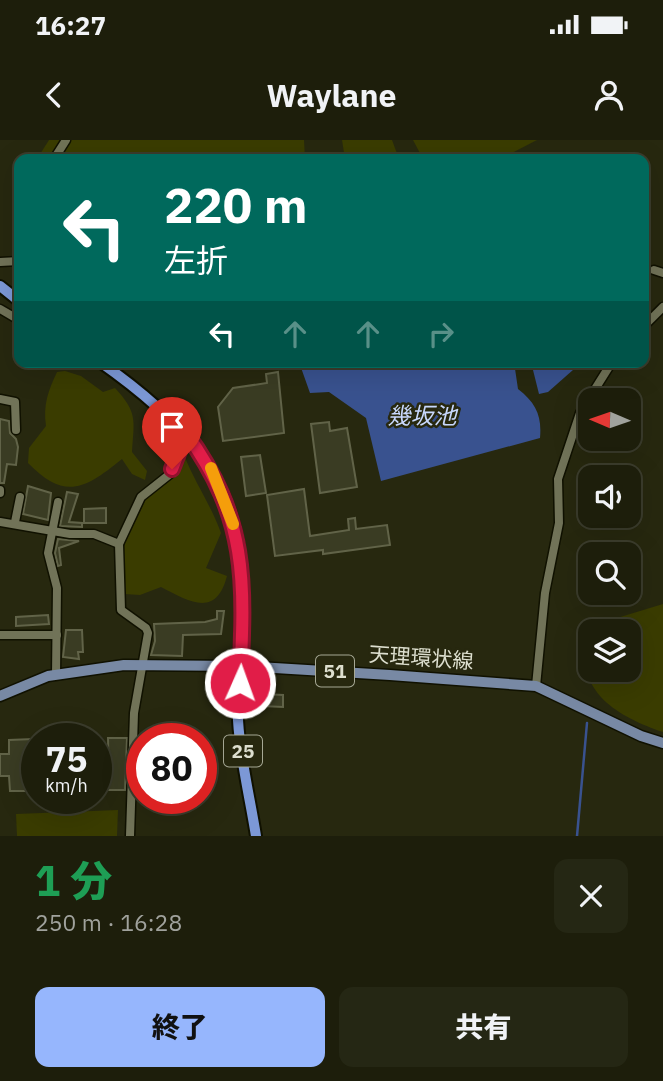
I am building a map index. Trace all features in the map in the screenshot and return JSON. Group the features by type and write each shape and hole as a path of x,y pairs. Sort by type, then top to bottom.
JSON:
{"highway":[{"path":"0,286 14,297"},
{"name":"25","path":"109,368 137,388 186,433 222,490 238,542 241,666 239,731 256,836"}],"main road":[{"name":"天理環状線","path":"0,696 30,682 56,675 93,667 142,664 241,666 536,686 642,736 663,743"}],"street":[{"path":"649,321 663,307"},
{"path":"536,686 545,593 559,523 558,479 580,413 608,368"},
{"path":"0,399 15,402 16,430"},
{"path":"130,836 134,713 148,633 146,628 121,610 119,544 141,497 170,474 186,433"},
{"path":"15,522 20,497"},
{"path":"56,675 57,588 48,553 58,502"},
{"path":"0,522 93,534 119,544"},
{"path":"0,635 57,635"}],"shaded area":[{"path":"49,140 304,140 305,154 40,154"},
{"path":"342,140 392,140 397,154 344,154"},
{"path":"413,140 537,140 510,154 420,154"},
{"path":"65,371 81,376 103,392 115,388 128,404 133,417 132,452 147,471 145,480 132,474 122,459 97,478 75,486 64,486 53,483 28,463 29,448 46,426 46,405 51,386 57,372"},
{"path":"184,455 221,533 206,568 227,576 222,589 216,598 201,603 182,598 161,587 140,595 124,594 121,551 147,497 178,473"},
{"path":"663,604 663,732 616,710 604,700 592,682 641,682 641,619 614,619"},
{"path":"112,810 118,810 117,836 17,836 16,814 112,814"}],"water":[{"name":"幾坂池","path":"301,368 515,368 518,389 529,399 539,417 540,438 381,481 366,418 329,392 310,393"},
{"path":"532,368 575,368 548,392 539,394"}],"building":[{"path":"278,372 284,433 223,441 218,407 233,388 267,383 266,374"},
{"path":"0,419 9,421 10,433 16,439 18,447 16,465 7,464 4,483 0,483"},
{"path":"329,422 330,431 347,428 357,487 320,493 311,424"},
{"path":"260,455 266,493 246,496 241,457"},
{"path":"28,486 51,493 48,520 23,514"},
{"path":"304,489 310,536 349,530 348,519 355,518 356,529 387,525 390,545 323,554 323,550 275,556 267,495"},
{"path":"67,492 78,494 69,522 82,523 82,527 60,526"},
{"path":"106,508 106,523 84,523 84,509"},
{"path":"58,539 79,541 59,548 61,565 58,566 55,553"},
{"path":"217,611 224,611 221,634 183,635 182,656 151,655 155,641 154,624 205,622 217,619"},
{"path":"48,615 49,624 16,626 16,617"},
{"path":"66,630 82,630 83,652 78,652 79,659 63,657"},
{"path":"263,694 283,695 283,707 262,706"},
{"path":"112,738 126,738 125,790 112,790"},
{"path":"9,740 21,740 21,791 10,791 9,776 0,776 0,754 9,754"}],"waterway":[{"path":"577,836 587,723"}],"slow traffic":[{"path":"211,468 222,490 233,524"}],"route":[{"path":"172,469 178,446 186,433 208,464 222,490 232,518 241,568 240,683"}]}
